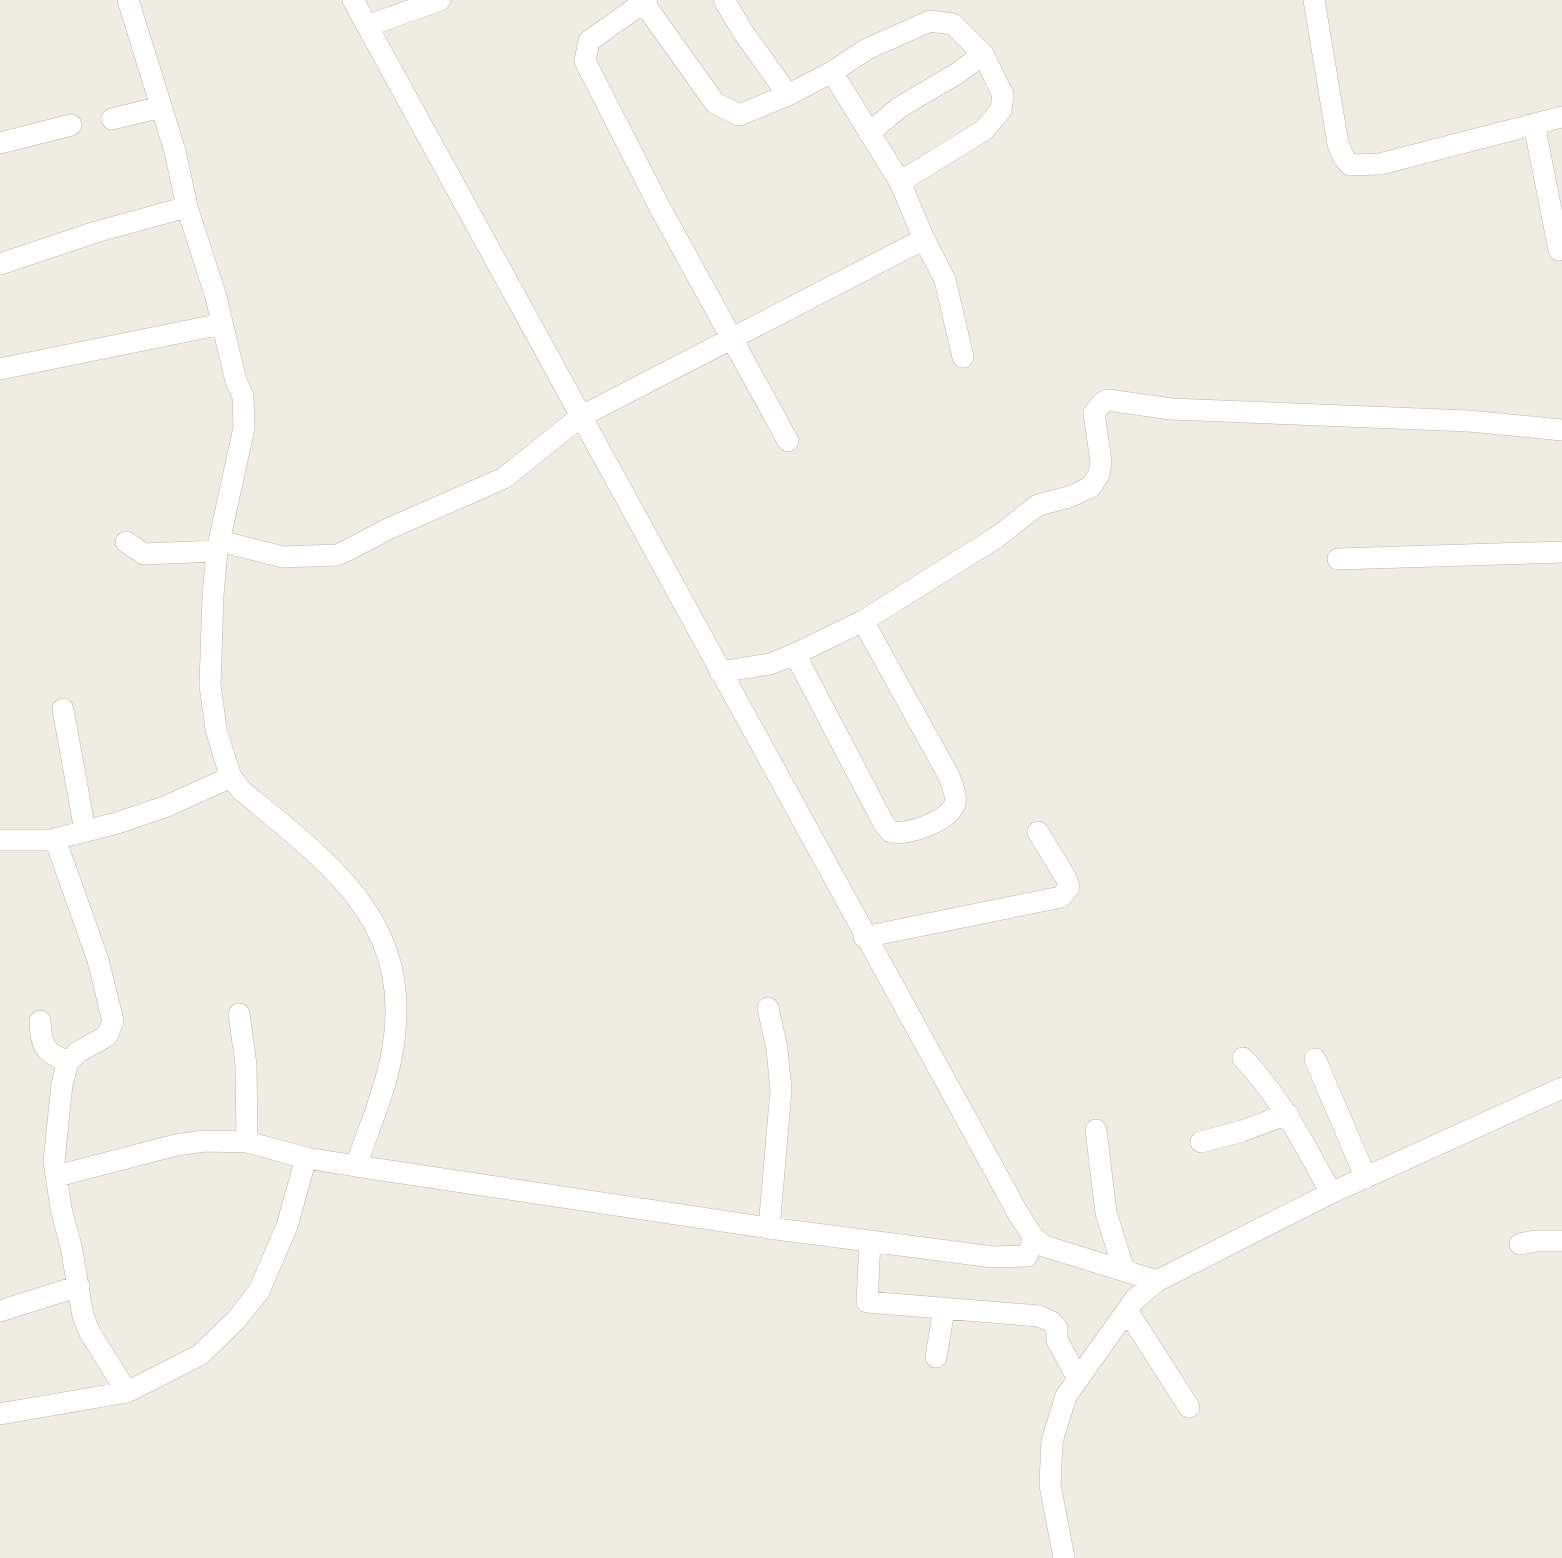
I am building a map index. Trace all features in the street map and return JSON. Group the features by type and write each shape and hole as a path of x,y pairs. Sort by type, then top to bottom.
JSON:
{"street":[{"path":"128,0 176,150 187,208 216,297 245,409 244,428 218,546 213,595 210,685 216,729 231,777 242,792 333,868 351,887 368,912 381,938 397,999 396,1026 391,1060 356,1166"},
{"path":"353,0 864,937 1014,1206 1034,1238 1044,1246 1157,1280"},
{"path":"367,26 440,0"},
{"path":"724,0 743,32 788,95"},
{"path":"1314,0 1338,144 1344,158 1350,165 1380,164 1562,117"},
{"path":"788,441 659,206 592,68 585,60 589,41 645,1 715,103 738,115 788,95 832,72 867,49 930,21 953,24 983,54 1002,95 1001,110 984,130 900,182"},
{"path":"869,133 900,107 958,73 983,54"},
{"path":"832,72 900,182 924,239 945,280 963,357"},
{"path":"112,119 161,107"},
{"path":"1534,124 1559,250"},
{"path":"0,143 71,125"},
{"path":"0,264 96,232 187,208"},
{"path":"126,542 144,554 218,546 283,557 336,555 388,529 504,478 580,417 924,239"},
{"path":"0,369 222,324"},
{"path":"720,672 770,664 795,654 863,620 997,537 1038,504 1069,497 1091,487 1099,474 1101,462 1094,413 1102,403 1108,400 1172,409 1460,420 1562,430"},
{"path":"1338,559 1562,552"},
{"path":"795,654 884,824 891,832 912,832 939,819 950,812 955,805 955,794 949,776 863,620"},
{"path":"63,709 85,831"},
{"path":"0,840 55,839 117,824 167,806 231,777"},
{"path":"864,937 1061,897 1068,887 1066,878 1038,832"},
{"path":"55,839 98,960 114,1021 107,1036 78,1052 68,1062 62,1084 54,1161 61,1209 79,1286 83,1316 90,1333 126,1392"},
{"path":"768,1008 777,1049 781,1090 769,1228"},
{"path":"239,1014 246,1065 247,1142"},
{"path":"40,1021 41,1036 45,1048 55,1056 68,1062"},
{"path":"1243,1058 1264,1081 1288,1114 1331,1193"},
{"path":"1315,1059 1366,1178"},
{"path":"1064,1558 1050,1485 1052,1441 1066,1396 1128,1312 1135,1299 1157,1280 1331,1193 1562,1088"},
{"path":"1201,1142 1242,1131 1288,1114"},
{"path":"1096,1130 1106,1213 1124,1270"},
{"path":"57,1176 176,1145 204,1141 247,1142 306,1158 356,1166 769,1228 870,1241 1013,1258 1027,1256 1034,1238"},
{"path":"0,1414 126,1392 200,1355 236,1320 259,1291 287,1226 306,1158"},
{"path":"870,1241 868,1302 1038,1316 1052,1322 1057,1328 1057,1340 1078,1378"},
{"path":"1520,1244 1535,1241 1562,1241"},
{"path":"0,1311 79,1286"},
{"path":"936,1357 944,1309"},
{"path":"1128,1312 1189,1407"}]}
